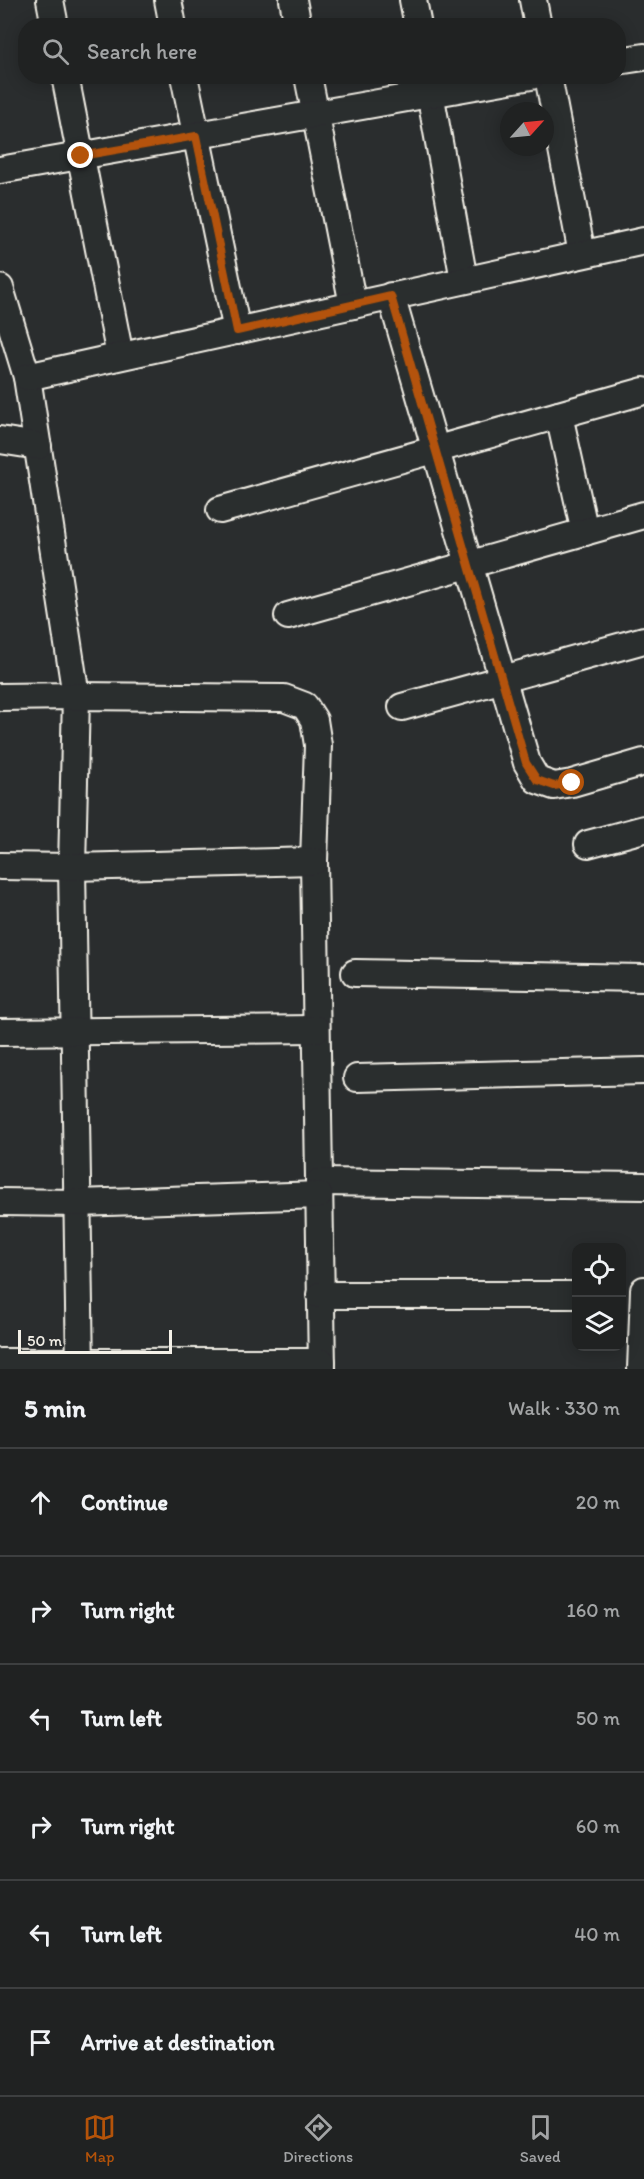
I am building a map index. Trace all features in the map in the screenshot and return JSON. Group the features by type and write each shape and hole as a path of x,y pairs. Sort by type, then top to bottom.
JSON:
{"street":[{"path":"50,0 53,18"},
{"path":"168,0 171,18"},
{"path":"293,0 296,18"},
{"path":"413,0 416,18"},
{"path":"533,0 536,18"},
{"path":"626,60 644,57"},
{"path":"67,84 120,356"},
{"path":"186,84 237,331"},
{"path":"310,84 354,305"},
{"path":"550,84 582,254"},
{"path":"0,170 316,115 429,85 464,280"},
{"path":"27,377 644,241"},
{"path":"0,288 27,377 76,696 72,867 80,1365"},
{"path":"391,296 526,763 537,780 554,786 644,762"},
{"path":"220,510 644,391"},
{"path":"559,415 585,532"},
{"path":"0,440 38,446"},
{"path":"288,616 644,515"},
{"path":"402,707 644,640"},
{"path":"0,697 284,698 304,706 314,720 318,745 314,861 322,1366 80,1365 0,1362"},
{"path":"588,844 644,829"},
{"path":"0,866 72,867 314,861"},
{"path":"355,973 644,978"},
{"path":"0,1032 316,1029"},
{"path":"357,1078 644,1071"},
{"path":"0,1202 78,1203 319,1189 644,1186"},
{"path":"636,1294 641,1369"},
{"path":"320,1295 572,1295"}],"route":[{"path":"81,156 196,136 237,331 391,296 526,763 537,780 554,786 572,783"}]}
